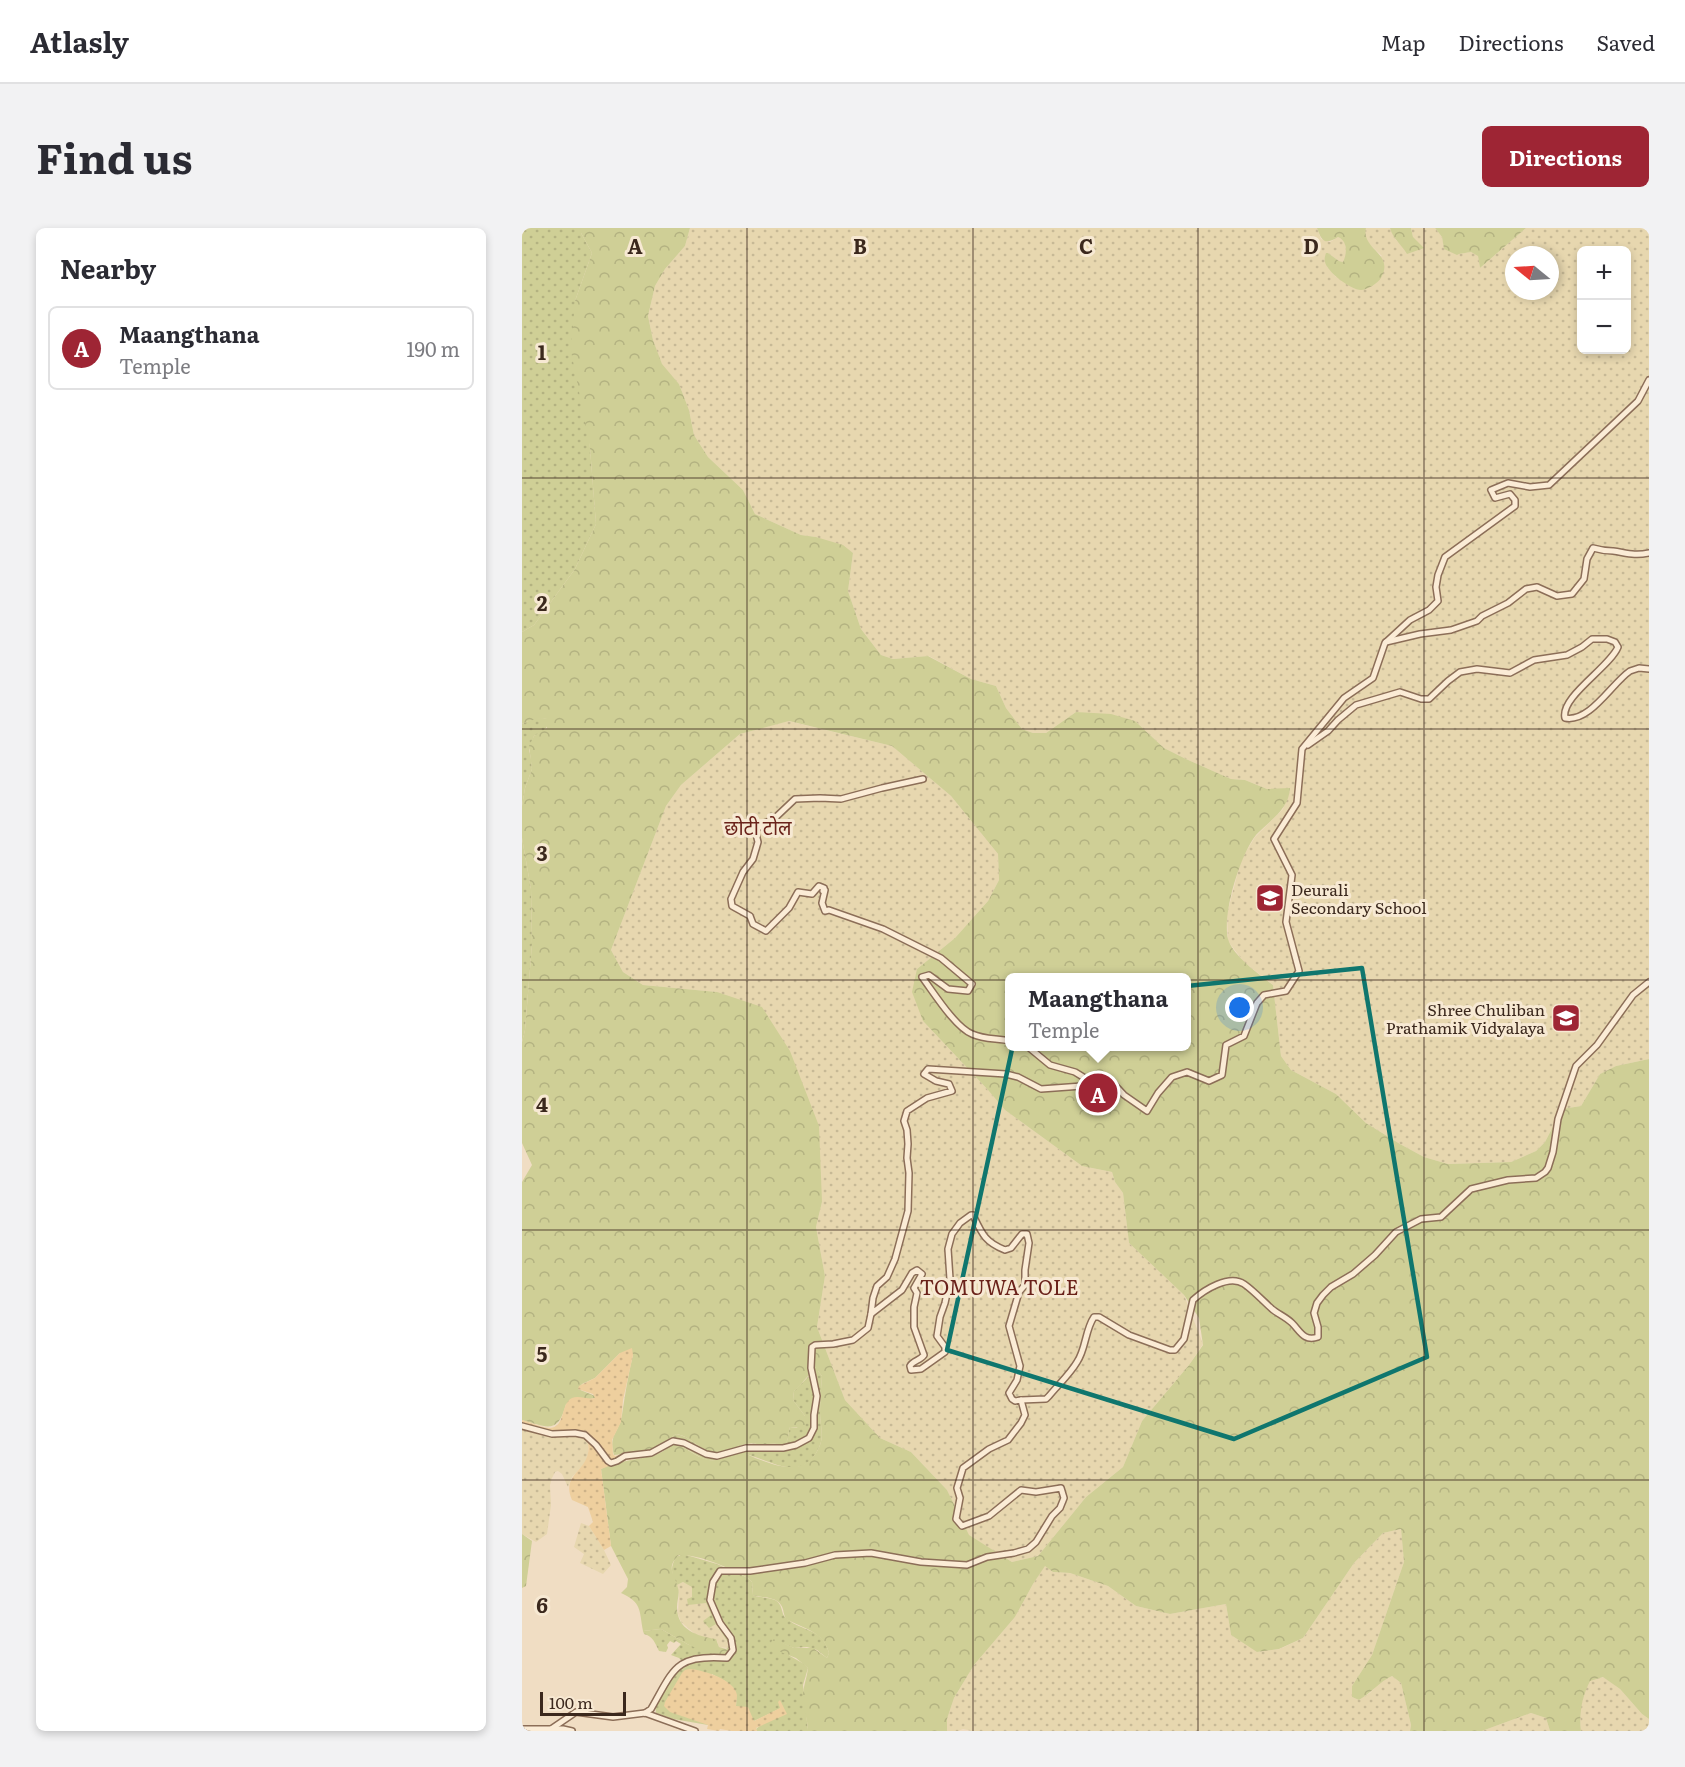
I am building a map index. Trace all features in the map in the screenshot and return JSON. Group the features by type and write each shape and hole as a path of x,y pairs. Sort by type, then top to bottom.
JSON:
{"street":[{"path":"522,1426 552,1434 585,1435 608,1461 612,1462 625,1456 651,1453 673,1441 717,1456 746,1448 783,1448 796,1445 809,1438 814,1428 817,1396 811,1368 812,1347 815,1344 854,1340 868,1328 877,1286 887,1277 895,1259 908,1211 909,1173 907,1130 904,1121 908,1111 927,1098 952,1091 949,1084 936,1081 924,1074 928,1069 1006,1074 1018,1077 1041,1089 1096,1085 1111,1081 1124,1095 1147,1111 1158,1093 1172,1077 1187,1072 1209,1081 1222,1075 1226,1045 1244,1035 1257,1002 1264,996 1286,992 1299,971 1286,922 1292,875 1274,839 1297,803 1302,749 1344,698 1373,678 1385,643 1410,620 1428,610 1438,600 1436,587 1445,557 1515,506 1515,500 1510,494 1495,498 1491,490 1508,483 1530,487 1549,485 1638,401 1649,380"},
{"path":"1385,643 1420,634 1451,630 1477,621 1482,615 1508,603 1526,589 1537,587 1557,596 1572,594 1584,579 1587,559 1593,548 1603,552 1613,551 1630,555 1649,553"},
{"path":"1302,749 1328,731 1356,705 1400,692 1421,699 1429,699 1460,672 1477,669 1510,673 1534,660 1567,655 1592,639 1607,639 1615,642 1618,647 1613,656 1577,692 1564,713 1565,718 1574,718 1587,712 1630,671 1639,668 1649,669"},
{"path":"923,779 841,800 795,799 777,816 755,830 758,842 753,859 743,872 731,899 732,906 750,916 753,924 766,931 789,908 798,892 812,894 819,886 824,888 822,903 825,911 829,910 883,929 941,958 972,984 968,991 948,989 929,975 922,977 952,1017 970,1034 991,1040 1005,1041"},
{"path":"871,1314 902,1290 912,1273 917,1270 922,1274 914,1288 917,1293 914,1327 924,1355 921,1359 912,1362 911,1371 921,1369 945,1352 945,1347 937,1336 950,1279 948,1249 952,1234 960,1223 974,1215 989,1243 1005,1250 1011,1248 1022,1234 1027,1233 1029,1242 1025,1285 1019,1292 1009,1326 1020,1366 1017,1380 1009,1393 1015,1401 1046,1399 1049,1396 1077,1363 1094,1317 1099,1317 1130,1335 1175,1350 1184,1339 1193,1300 1210,1288 1224,1282 1236,1281 1244,1284 1274,1311 1292,1323 1303,1336 1313,1338 1318,1336 1314,1313 1317,1303 1331,1287 1353,1274 1375,1255 1396,1232 1421,1220 1441,1216 1471,1189 1508,1180 1536,1178 1545,1172 1553,1152 1558,1119 1576,1066 1598,1045 1633,995 1649,982"},
{"path":"1031,1051 1050,1065 1075,1072 1096,1085"},
{"path":"551,1729 576,1712 613,1717 645,1713 651,1709 673,1671 682,1662 711,1657 727,1658 733,1650 731,1638 720,1623 710,1600 713,1582 720,1571 750,1571 805,1563 836,1555 871,1553 921,1562 967,1565 987,1557 1028,1549 1036,1542 1052,1516 1060,1508 1064,1498 1061,1488 1036,1492 1021,1490 989,1516 962,1526 956,1519 960,1498 957,1488 963,1468 989,1449 1008,1440 1022,1423 1024,1415 1021,1400"},
{"path":"645,1713 695,1731"},
{"path":"522,1729 572,1731"}],"highlighted area":[{"path":"1362,968 1427,1357 1234,1439 947,1350 1022,1003"}],"shaded area":[{"path":"690,228 1317,228 1321,239 1330,242 1338,237 1345,243 1347,255 1343,262 1328,253 1327,267 1336,277 1382,256 1366,241 1366,228 1390,228 1396,240 1404,248 1413,237 1411,228 1435,228 1442,237 1444,247 1458,254 1471,252 1478,255 1480,268 1505,246 1505,300 1559,300 1559,246 1505,246 1526,228 1649,228 1649,1059 1616,1066 1600,1074 1581,1106 1562,1109 1545,1142 1536,1151 1511,1162 1448,1164 1424,1157 1400,1144 1366,1123 1336,1094 1291,1070 1281,1056 1273,985 1243,961 1228,941 1227,914 1241,860 1255,837 1283,809 1290,789 1267,789 1245,780 1231,779 1164,748 1135,721 1076,712 1046,733 1033,733 1022,729 1006,708 996,686 971,679 929,656 893,659 881,655 861,629 848,591 853,553 816,537 801,535 755,514 743,490 708,457 694,435 689,410 679,384 662,365 648,316 655,286 665,269 685,246"},
{"path":"788,721 892,746 951,796 998,854 999,880 988,901 955,938 917,969 923,1021 1005,1110 1082,1166 1112,1172 1115,1182 1123,1193 1129,1243 1184,1295 1203,1344 1189,1365 1142,1421 1123,1467 1086,1497 1038,1556 1012,1562 968,1535 947,1490 911,1452 880,1438 845,1400 817,1327 825,1276 816,1227 822,1202 717,992 643,985 623,972 611,950 666,806 681,785 740,734"},
{"path":"522,1429 555,1437 571,1435 585,1437 588,1443 586,1462 572,1477 568,1487 562,1474 555,1472 550,1485 551,1505 547,1534 536,1542 522,1534"},
{"path":"581,1523 589,1526 611,1565 603,1574 580,1563 584,1554 574,1547"},
{"path":"1401,1529 1404,1562 1372,1655 1352,1686 1352,1697 1359,1700 1370,1693 1380,1682 1392,1676 1401,1683 1411,1725 1410,1731 972,1731 963,1729 947,1731 947,1719 954,1698 974,1665 1015,1617 1045,1565 1053,1572 1070,1573 1108,1586 1136,1606 1170,1614 1226,1604 1231,1635 1258,1652 1280,1649 1303,1638 1354,1563 1383,1533"},
{"path":"683,1582 692,1586 692,1597 706,1603 711,1615 704,1621 716,1624 730,1647 719,1647 717,1641 695,1634 681,1622 678,1614 677,1585"},
{"path":"1604,1677 1620,1689 1649,1719 1649,1731 1581,1731 1580,1710 1589,1680"},
{"path":"1531,1713 1546,1718 1550,1731 1482,1731"}],"green space":[{"path":"522,228 581,228 581,233 592,253 575,301 596,524 575,569 534,625 522,632"},
{"path":"581,228 690,228 685,246 665,269 655,286 648,316 653,340 662,364 679,384 689,410 694,435 708,457 743,490 755,514 801,535 843,545 853,553 848,591 861,629 881,655 893,659 928,656 971,679 996,686 1006,708 1022,729 1033,733 1046,733 1076,712 1111,714 1135,721 1164,748 1231,779 1245,780 1267,789 1290,788 1289,796 1282,809 1256,835 1244,856 1230,900 1227,928 1228,939 1235,952 1273,985 1281,1056 1291,1070 1336,1094 1366,1123 1400,1144 1424,1157 1448,1164 1511,1162 1536,1151 1545,1142 1562,1109 1581,1106 1600,1074 1616,1066 1649,1059 1649,1719 1620,1689 1603,1677 1590,1681 1587,1687 1580,1718 1581,1731 1550,1731 1546,1718 1531,1713 1482,1731 1410,1731 1411,1725 1401,1683 1392,1676 1359,1700 1352,1697 1352,1686 1372,1655 1404,1562 1401,1529 1383,1533 1354,1563 1303,1638 1279,1649 1257,1652 1231,1635 1226,1604 1170,1614 1136,1606 1108,1586 1070,1573 1053,1572 1045,1566 1015,1617 974,1665 954,1698 947,1719 947,1731 807,1731 803,1696 808,1668 796,1658 773,1649 771,1642 774,1639 794,1648 813,1648 827,1658 829,1653 823,1640 818,1635 786,1619 778,1602 753,1595 752,1582 748,1578 706,1560 679,1555 675,1560 672,1571 679,1590 678,1615 689,1631 716,1639 719,1647 728,1651 727,1655 721,1656 706,1652 661,1629 643,1631 640,1612 636,1604 621,1593 627,1587 628,1579 611,1546 601,1469 659,1453 672,1443 709,1460 740,1453 785,1467 794,1467 809,1462 821,1441 822,1376 818,1371 814,1372 794,1391 793,1400 805,1416 805,1426 790,1427 785,1444 747,1444 715,1453 676,1434 651,1451 614,1455 612,1443 621,1421 633,1355 620,1353 595,1378 582,1384 578,1389 595,1398 566,1404 563,1414 555,1425 538,1425 522,1420 522,1182 532,1165 522,1143 522,1042 532,944 531,889 522,838 522,806 525,788 532,769 529,746 534,736 547,728 547,719 522,724 522,632 534,625 575,569 596,524 590,448 571,351 575,301 592,253 581,233","holes":["789,721 892,746 951,796 998,854 999,880 988,901 955,938 917,969 912,992 923,1021 1005,1110 1082,1166 1112,1172 1115,1182 1123,1193 1129,1243 1184,1295 1199,1318 1203,1345 1142,1421 1123,1467 1086,1497 1038,1556 1012,1562 969,1535 947,1490 911,1452 880,1438 845,1400 817,1327 825,1276 816,1227 822,1202 819,1126 790,1051 762,1007 717,992 643,985 623,972 611,950 666,806 681,785 740,734"]},
{"path":"1317,228 1366,228 1368,242 1384,263 1380,280 1369,288 1361,290 1340,280 1330,271 1325,258 1328,253 1343,262 1346,252 1344,241 1338,237 1324,241"},
{"path":"1390,228 1411,228 1413,237 1424,248 1407,254"},
{"path":"1435,228 1526,228 1480,268 1478,256 1471,252 1457,255 1444,249 1442,237"},
{"path":"541,718 547,719 548,725 544,731 534,736 529,750 532,769 525,788 522,806 522,724"},
{"path":"522,838 531,889 532,944 522,1042"},
{"path":"814,1371 818,1371 822,1376 820,1413 822,1437 814,1457 806,1464 789,1467 744,1454 708,1460 683,1447 669,1444 665,1450 641,1458 676,1434 715,1452 757,1443 785,1444 790,1427 797,1428 805,1416 793,1400 794,1391"},
{"path":"522,1534 532,1541 526,1586 522,1588"},
{"path":"683,1554 717,1564 748,1578 752,1582 753,1595 775,1600 780,1604 783,1615 787,1619 822,1639 829,1653 827,1658 817,1650 807,1647 794,1648 774,1640 790,1656 808,1668 803,1685 808,1731 757,1731 756,1729 781,1708 754,1721 736,1706 734,1689 712,1674 708,1725 673,1719 656,1713 661,1692 684,1663 671,1655 681,1644 670,1641 666,1652 659,1651 650,1636 644,1634 643,1631 661,1629 689,1645 728,1651 726,1649 730,1646 716,1624 709,1628 703,1621 711,1615 706,1603 688,1605 687,1599 692,1597 692,1587 683,1582 677,1585 672,1574 673,1564 676,1557"}],"sand":[{"path":"632,1348 633,1355 623,1400 621,1422 612,1440 613,1454 615,1456 635,1452 645,1455 601,1469 611,1546 604,1550 589,1526 593,1522 588,1507 572,1500 569,1490 573,1476 587,1458 587,1439 571,1435 555,1437 522,1429 522,1420 547,1428 555,1427 561,1420 568,1401 572,1398 595,1398 593,1394 578,1389 579,1386 595,1378 620,1353"},
{"path":"690,1669 703,1671 725,1680 735,1690 736,1706 748,1707 754,1721 780,1708 778,1702 780,1700 787,1714 756,1728 757,1731 720,1729 719,1731 707,1729 708,1725 670,1712 664,1706 665,1702 682,1673"}],"place":[{"name":"Deurali Secondary School","path":"1270,898"},
{"name":"Shree Chuliban Prathamik Vidyalaya","path":"1566,1018"},
{"name":"Maangthana","path":"1098,1093"}],"district":[{"name":"छोटी टोल","path":"758,826"},
{"name":"TOMUWA TOLE","path":"999,1286"}]}
